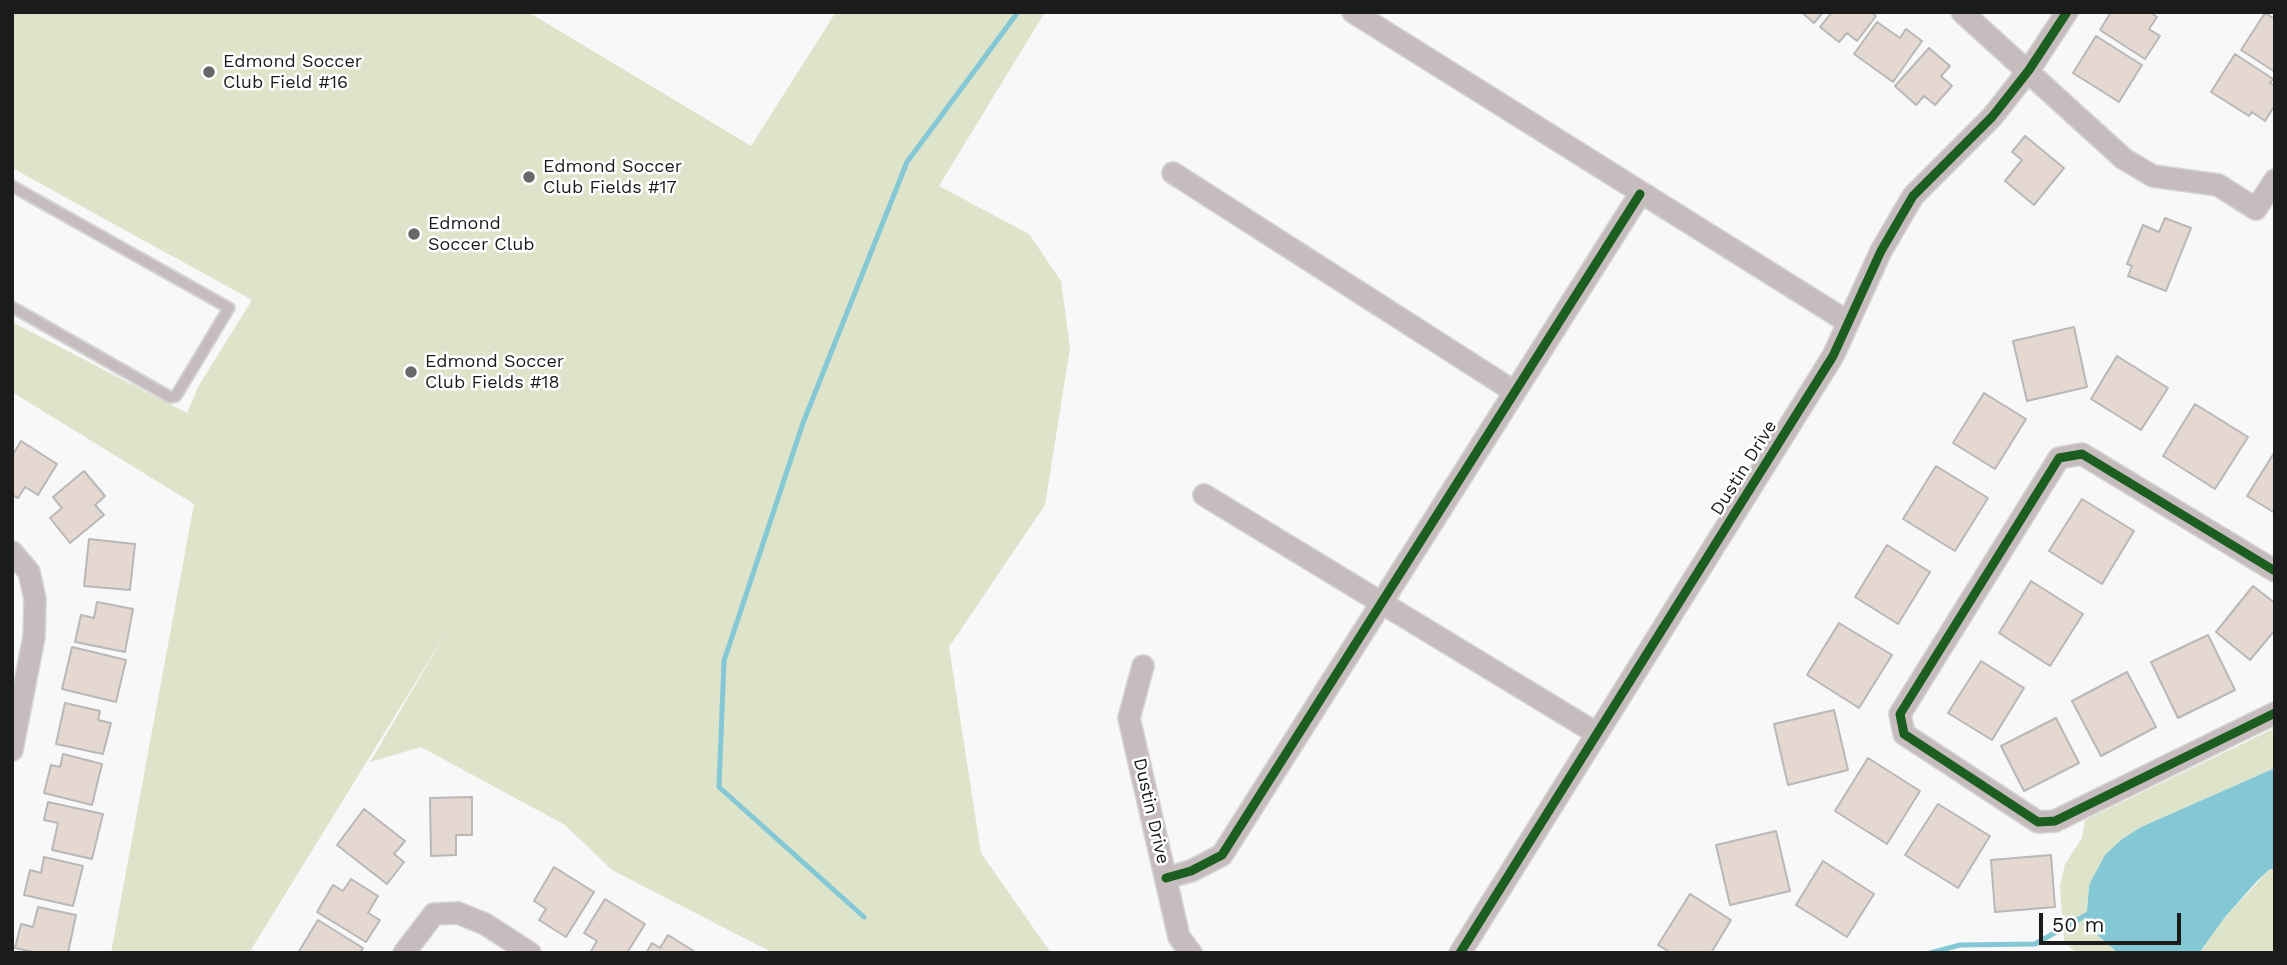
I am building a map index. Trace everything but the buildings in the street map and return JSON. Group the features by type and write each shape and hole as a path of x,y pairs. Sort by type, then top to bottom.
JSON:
{"street":[{"path":"1353,12 1848,322"},
{"path":"1962,12 2124,159 2153,176 2218,185 2256,209 2275,180"},
{"name":"Dustin Drive","path":"1460,953 1833,356 1881,251 1913,196 1992,117 2029,70 2067,12"},
{"path":"1173,173 1515,392"},
{"path":"1166,877 1191,870 1222,855 1640,194"},
{"path":"2275,571 2082,454 2059,458 1900,715 1904,734 2038,822 2055,821 2275,712"},
{"path":"1203,495 1596,733"},
{"path":"12,552 29,572 35,599 34,637 12,750"},
{"name":"Dustin Drive","path":"1143,666 1129,718 1179,937 1191,953"},
{"path":"404,953 434,914 458,913 485,924 530,953"}],"lane":[{"path":"12,186 229,307 176,396 170,397 12,307"}],"green space":[{"path":"12,12 528,12 751,146 836,12 1045,12 939,186 1029,234 1061,281 1070,348 1045,505 949,647 981,853 1051,953 773,953 612,870 565,825 421,747 370,762 449,628 249,953 111,953 194,504 12,392 12,322 187,413 198,387 252,300 12,168"},
{"path":"2275,728 2275,768 2141,827 2122,839 2089,885 2086,925 2118,953 2077,953 2064,942 2060,886 2065,864 2082,838 2085,820"},
{"path":"2270,869 2275,870 2275,953 2199,953 2225,917"}],"water":[{"path":"2275,768 2275,870 2270,869 2257,881 2225,917 2199,953 2118,953 2086,925 2089,885 2105,855 2122,839 2141,827"}],"waterway":[{"path":"864,917 719,787 724,661 803,423 907,162 1018,12"},
{"path":"1930,953 1960,945 2035,944 2088,914"}],"cycle path":[{"path":"1460,953 1833,356 1881,251 1913,196 1992,117 2029,70 2067,12"},
{"path":"1166,878 1191,871 1222,855 1640,194"},
{"path":"2275,571 2082,454 2059,458 1900,714 1904,734 2038,822 2055,821 2275,713"}],"place":[{"name":"Edmond Soccer Club Field #16","path":"209,72"},
{"name":"Edmond Soccer Club Fields #17","path":"529,177"},
{"name":"Edmond Soccer Club","path":"414,234"},
{"name":"Edmond Soccer Club Fields #18","path":"411,372"}]}
